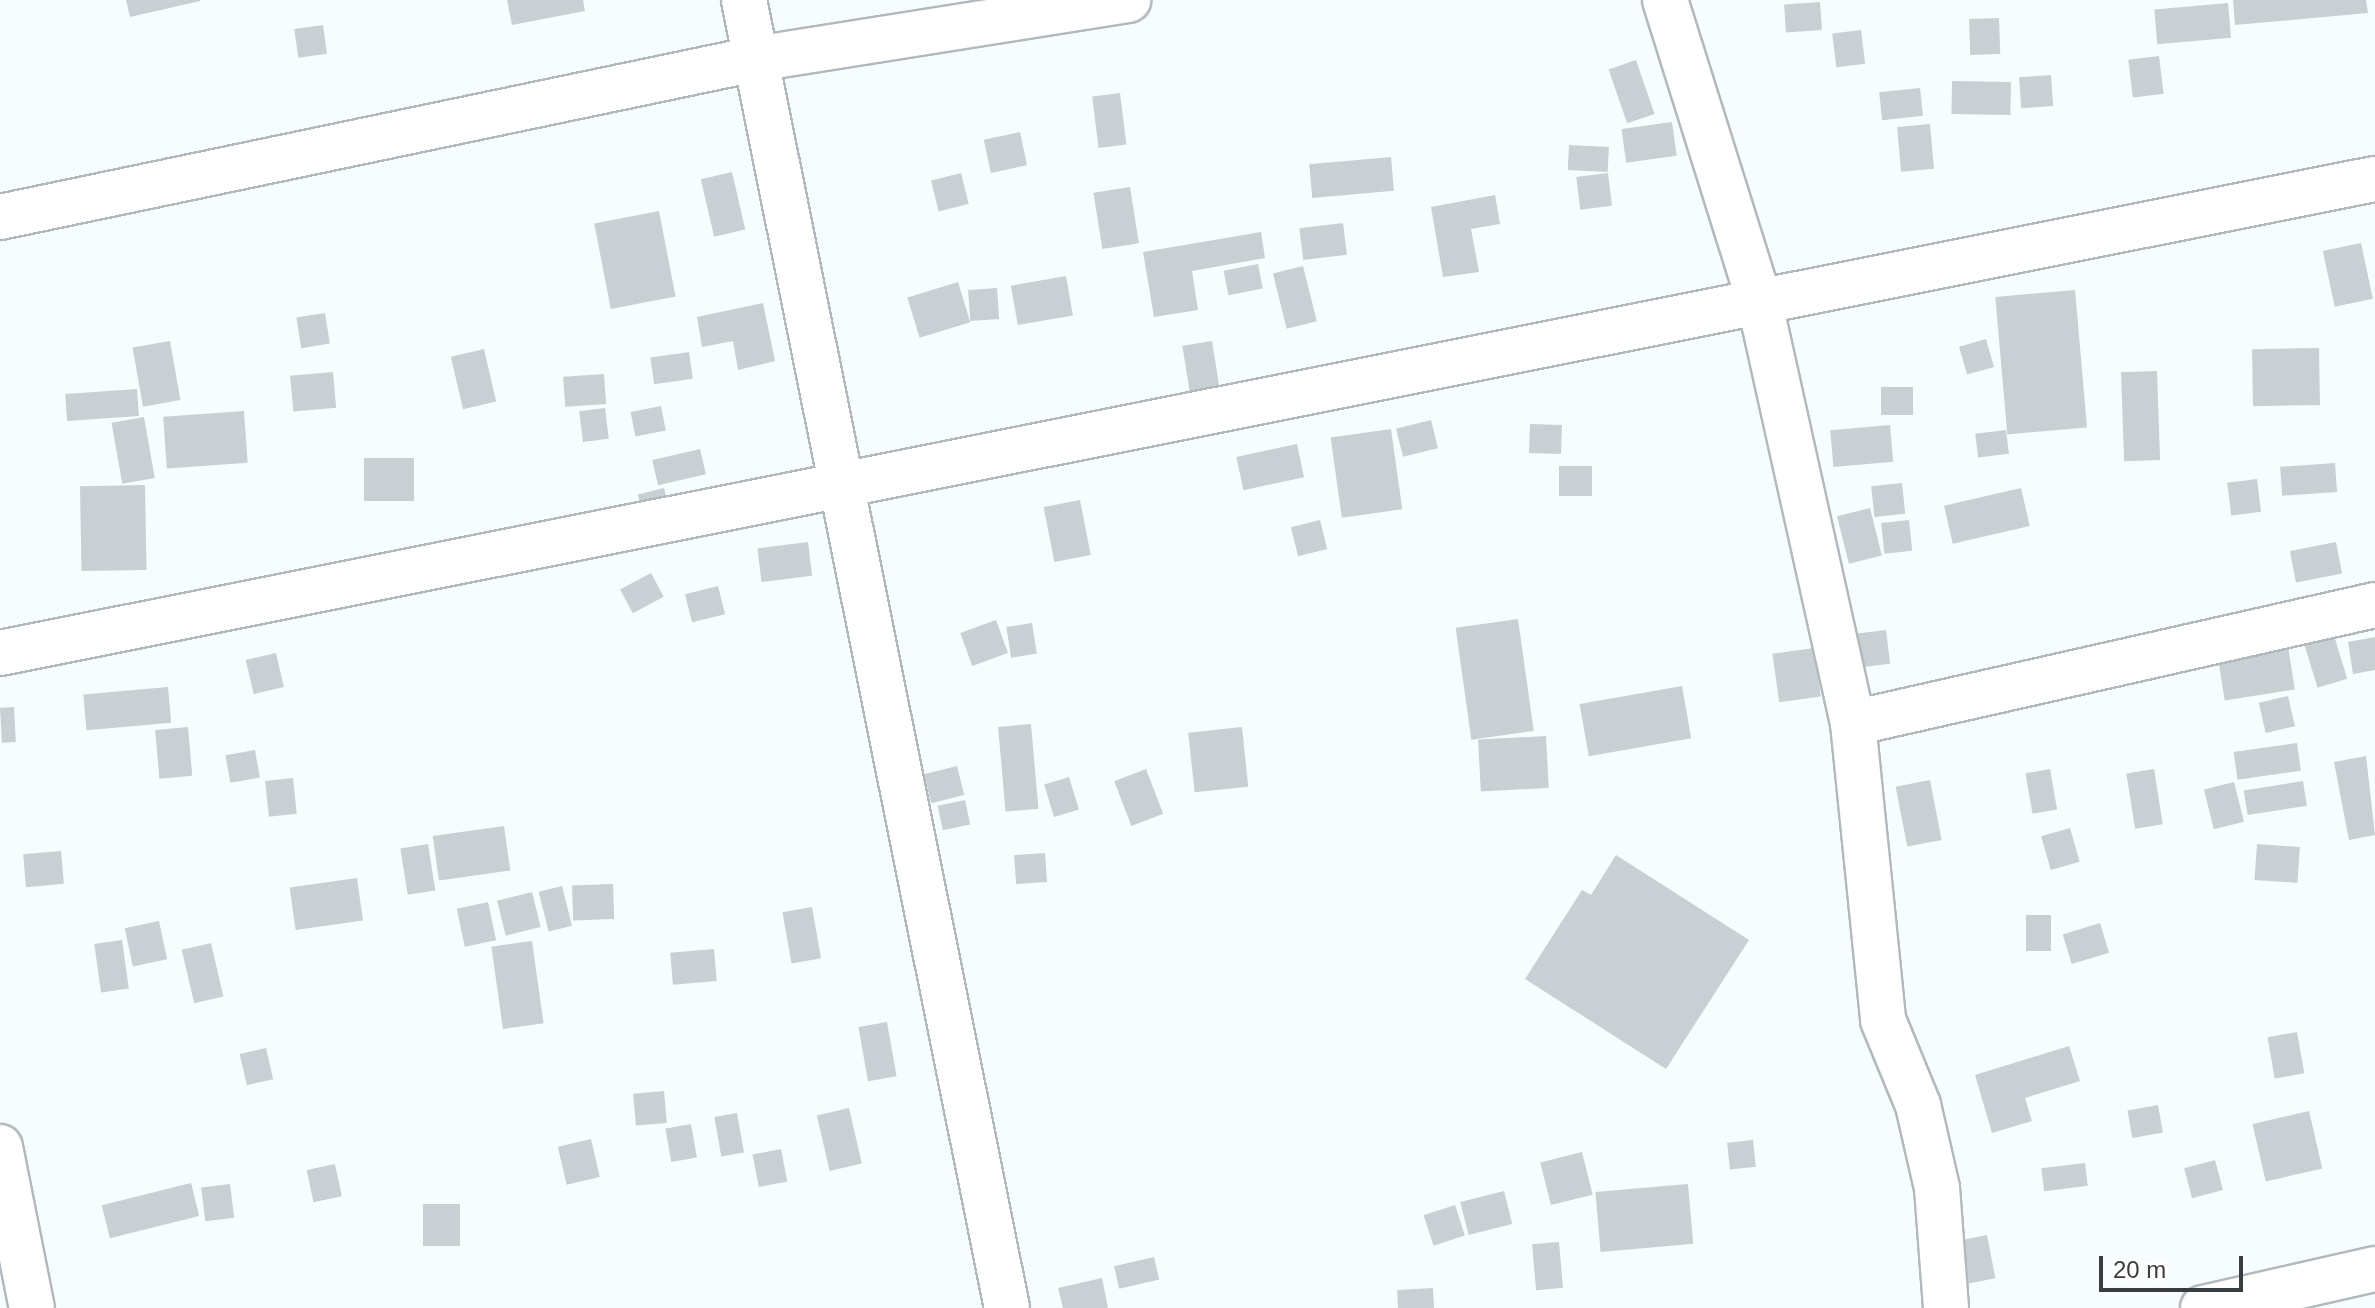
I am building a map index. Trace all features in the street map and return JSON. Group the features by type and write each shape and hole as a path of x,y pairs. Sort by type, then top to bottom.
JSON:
{"street":[{"path":"744,0 1007,1308"},
{"path":"0,217 755,59 1128,0"},
{"path":"1665,0 1760,304 1853,723 1883,1020 1918,1105 1934,1174 1946,1308"},
{"path":"0,653 842,490 2375,179"},
{"path":"1853,723 2375,605"},
{"path":"0,1147 32,1308"},
{"path":"2203,1308 2375,1269"}],"building":[{"path":"126,0 200,0 200,1 130,17"},
{"path":"507,0 583,0 585,11 512,25"},
{"path":"2233,0 2366,0 2368,13 2235,25"},
{"path":"1820,2 1822,30 1786,32 1784,5"},
{"path":"2228,3 2231,38 2157,44 2154,9"},
{"path":"1999,18 2000,54 1970,55 1969,19"},
{"path":"323,25 327,54 298,58 294,29"},
{"path":"1861,30 1865,64 1836,67 1832,34"},
{"path":"2159,56 2164,94 2133,97 2128,60"},
{"path":"1636,60 1655,114 1627,123 1609,69"},
{"path":"2051,75 2053,106 2021,108 2019,77"},
{"path":"1952,81 2011,82 2010,115 1951,114"},
{"path":"1920,88 1923,116 1882,120 1879,92"},
{"path":"1120,93 1126,145 1099,148 1092,96"},
{"path":"1672,122 1677,156 1626,163 1621,129"},
{"path":"1930,124 1934,169 1901,172 1897,127"},
{"path":"1020,132 1027,165 991,173 984,140"},
{"path":"1569,145 1609,147 1608,172 1568,170"},
{"path":"1391,157 1394,191 1312,198 1309,164"},
{"path":"732,172 745,229 714,237 701,179"},
{"path":"961,173 969,204 939,212 931,180"},
{"path":"1608,173 1612,206 1580,210 1576,177"},
{"path":"1130,187 1139,243 1102,249 1093,193"},
{"path":"1495,195 1500,224 1471,229 1479,272 1443,277 1431,207"},
{"path":"659,211 676,296 611,309 594,224"},
{"path":"1343,223 1347,255 1303,260 1299,228"},
{"path":"1261,232 1265,258 1192,271 1198,310 1154,317 1143,252"},
{"path":"2361,243 2373,299 2335,307 2323,251"},
{"path":"1258,264 1263,289 1228,295 1224,271"},
{"path":"1303,266 1317,321 1287,329 1273,273"},
{"path":"1066,276 1073,315 1018,325 1011,286"},
{"path":"958,282 970,322 920,338 907,297"},
{"path":"997,288 999,319 970,321 968,290"},
{"path":"2075,290 2087,427 2007,434 1995,297"},
{"path":"763,303 775,361 738,370 733,341 702,347 697,317"},
{"path":"325,313 330,344 301,348 296,318"},
{"path":"1986,339 1994,367 1967,375 1959,347"},
{"path":"170,341 180,400 143,407 133,348"},
{"path":"1212,341 1220,393 1191,398 1182,346"},
{"path":"2319,348 2320,405 2253,406 2252,349"},
{"path":"484,349 496,402 463,409 451,357"},
{"path":"689,352 693,379 654,384 650,357"},
{"path":"2157,371 2160,460 2124,461 2121,372"},
{"path":"333,372 336,408 293,412 290,376"},
{"path":"604,374 606,404 565,407 563,377"},
{"path":"1881,387 1913,387 1913,415 1881,415"},
{"path":"137,389 139,416 67,421 65,394"},
{"path":"661,406 666,431 635,436 631,412"},
{"path":"605,408 609,439 583,442 579,411"},
{"path":"244,411 248,463 167,469 163,417"},
{"path":"144,417 155,478 122,484 112,423"},
{"path":"1431,420 1438,448 1403,457 1396,429"},
{"path":"1530,424 1562,425 1561,454 1529,453"},
{"path":"1890,425 1893,462 1833,467 1830,430"},
{"path":"1391,429 1402,509 1342,518 1331,437"},
{"path":"2006,430 2009,454 1978,458 1975,434"},
{"path":"1297,444 1304,477 1243,490 1236,457"},
{"path":"700,449 706,474 658,485 652,460"},
{"path":"364,458 414,458 414,501 364,501"},
{"path":"2335,463 2337,492 2282,496 2280,467"},
{"path":"1559,466 1592,466 1592,496 1559,496"},
{"path":"2257,479 2261,512 2231,515 2227,483"},
{"path":"1902,483 1905,514 1874,517 1871,486"},
{"path":"145,485 146,570 81,571 80,486"},
{"path":"664,488 672,521 646,528 638,495"},
{"path":"2021,488 2030,526 1953,544 1944,506"},
{"path":"1080,500 1091,555 1054,562 1044,507"},
{"path":"1870,508 1882,556 1849,564 1837,516"},
{"path":"1320,520 1327,549 1298,556 1291,527"},
{"path":"1909,520 1912,551 1884,554 1881,523"},
{"path":"808,542 812,576 762,582 757,548"},
{"path":"2336,542 2342,573 2296,582 2290,551"},
{"path":"651,573 664,597 633,613 620,589"},
{"path":"718,586 725,614 692,622 685,594"},
{"path":"1518,619 1534,731 1471,740 1456,628"},
{"path":"996,620 1008,653 972,666 960,633"},
{"path":"1032,623 1037,654 1011,658 1006,627"},
{"path":"2332,629 2347,679 2318,688 2302,638"},
{"path":"1886,630 1890,664 1859,668 1855,634"},
{"path":"2375,637 2375,670 2353,674 2348,642"},
{"path":"2287,640 2295,689 2225,700 2217,651"},
{"path":"1814,648 1821,697 1779,702 1772,654"},
{"path":"276,653 284,687 254,694 246,660"},
{"path":"1682,686 1691,738 1589,756 1580,704"},
{"path":"168,687 171,723 86,730 83,694"},
{"path":"2288,696 2295,726 2266,733 2259,703"},
{"path":"14,707 16,742 2,743 0,708"},
{"path":"1031,724 1038,809 1006,812 998,727"},
{"path":"188,727 192,776 159,779 155,730"},
{"path":"1242,727 1248,787 1195,792 1188,733"},
{"path":"1546,736 1549,788 1481,791 1478,740"},
{"path":"2297,743 2301,771 2238,780 2234,752"},
{"path":"255,750 260,778 230,783 225,755"},
{"path":"2366,756 2375,835 2349,840 2334,762"},
{"path":"957,766 964,795 931,803 924,774"},
{"path":"1146,769 1163,814 1131,826 1114,781"},
{"path":"2050,769 2057,809 2032,814 2025,773"},
{"path":"2154,769 2163,824 2135,829 2126,773"},
{"path":"1069,777 1079,810 1054,817 1044,785"},
{"path":"293,778 297,814 269,817 265,781"},
{"path":"1930,780 1942,840 1907,847 1896,787"},
{"path":"2303,781 2307,806 2248,815 2244,790"},
{"path":"2234,782 2244,822 2214,829 2204,789"},
{"path":"965,800 970,824 943,830 938,806"},
{"path":"504,826 510,871 439,881 433,836"},
{"path":"2070,828 2080,862 2051,870 2041,836"},
{"path":"428,844 435,890 408,895 400,848"},
{"path":"2257,844 2300,847 2297,883 2254,880"},
{"path":"61,851 64,884 26,887 23,854"},
{"path":"1045,853 1047,882 1016,884 1014,855"},
{"path":"1616,855 1749,940 1666,1069 1525,979 1582,890 1591,895"},
{"path":"357,878 363,921 296,930 290,887"},
{"path":"613,884 614,919 573,920 572,885"},
{"path":"562,886 572,926 549,932 539,892"},
{"path":"532,892 541,927 506,936 497,901"},
{"path":"488,902 496,940 465,947 457,909"},
{"path":"812,907 821,958 791,963 782,912"},
{"path":"2026,915 2051,915 2051,951 2026,951"},
{"path":"159,921 167,959 133,966 125,928"},
{"path":"2100,923 2109,953 2072,964 2063,934"},
{"path":"122,940 129,989 101,992 94,944"},
{"path":"532,941 544,1023 503,1029 491,947"},
{"path":"211,943 223,997 194,1003 182,950"},
{"path":"714,949 717,981 673,985 670,953"},
{"path":"887,1022 897,1076 868,1081 858,1027"},
{"path":"2297,1032 2304,1073 2275,1079 2267,1037"},
{"path":"2069,1046 2080,1081 2025,1098 2032,1121 1992,1133 1975,1075"},
{"path":"266,1048 273,1079 247,1085 240,1054"},
{"path":"664,1091 667,1123 636,1126 633,1094"},
{"path":"2158,1105 2163,1133 2132,1138 2127,1110"},
{"path":"849,1108 862,1164 830,1171 817,1115"},
{"path":"2309,1111 2322,1168 2266,1182 2252,1124"},
{"path":"737,1113 744,1152 721,1156 714,1117"},
{"path":"691,1124 697,1157 671,1162 665,1129"},
{"path":"591,1139 600,1177 567,1185 558,1147"},
{"path":"1753,1140 1756,1167 1730,1170 1727,1143"},
{"path":"781,1149 787,1181 759,1187 753,1155"},
{"path":"1582,1152 1593,1195 1551,1205 1540,1162"},
{"path":"2215,1160 2223,1190 2192,1198 2184,1168"},
{"path":"2085,1163 2088,1186 2044,1191 2041,1168"},
{"path":"335,1164 342,1196 313,1202 307,1170"},
{"path":"191,1183 199,1216 110,1238 102,1205"},
{"path":"230,1184 234,1218 205,1221 201,1188"},
{"path":"1688,1184 1693,1244 1601,1252 1595,1192"},
{"path":"1504,1191 1512,1224 1469,1235 1460,1202"},
{"path":"423,1204 460,1204 460,1246 423,1246"},
{"path":"1455,1205 1465,1235 1434,1246 1424,1215"},
{"path":"1987,1235 1995,1278 1966,1284 1958,1241"},
{"path":"1559,1242 1563,1288 1536,1290 1532,1244"},
{"path":"1154,1257 1159,1279 1119,1289 1114,1266"},
{"path":"1102,1278 1108,1308 1063,1308 1058,1288"},
{"path":"1433,1288 1434,1308 1398,1308 1397,1290"}]}
